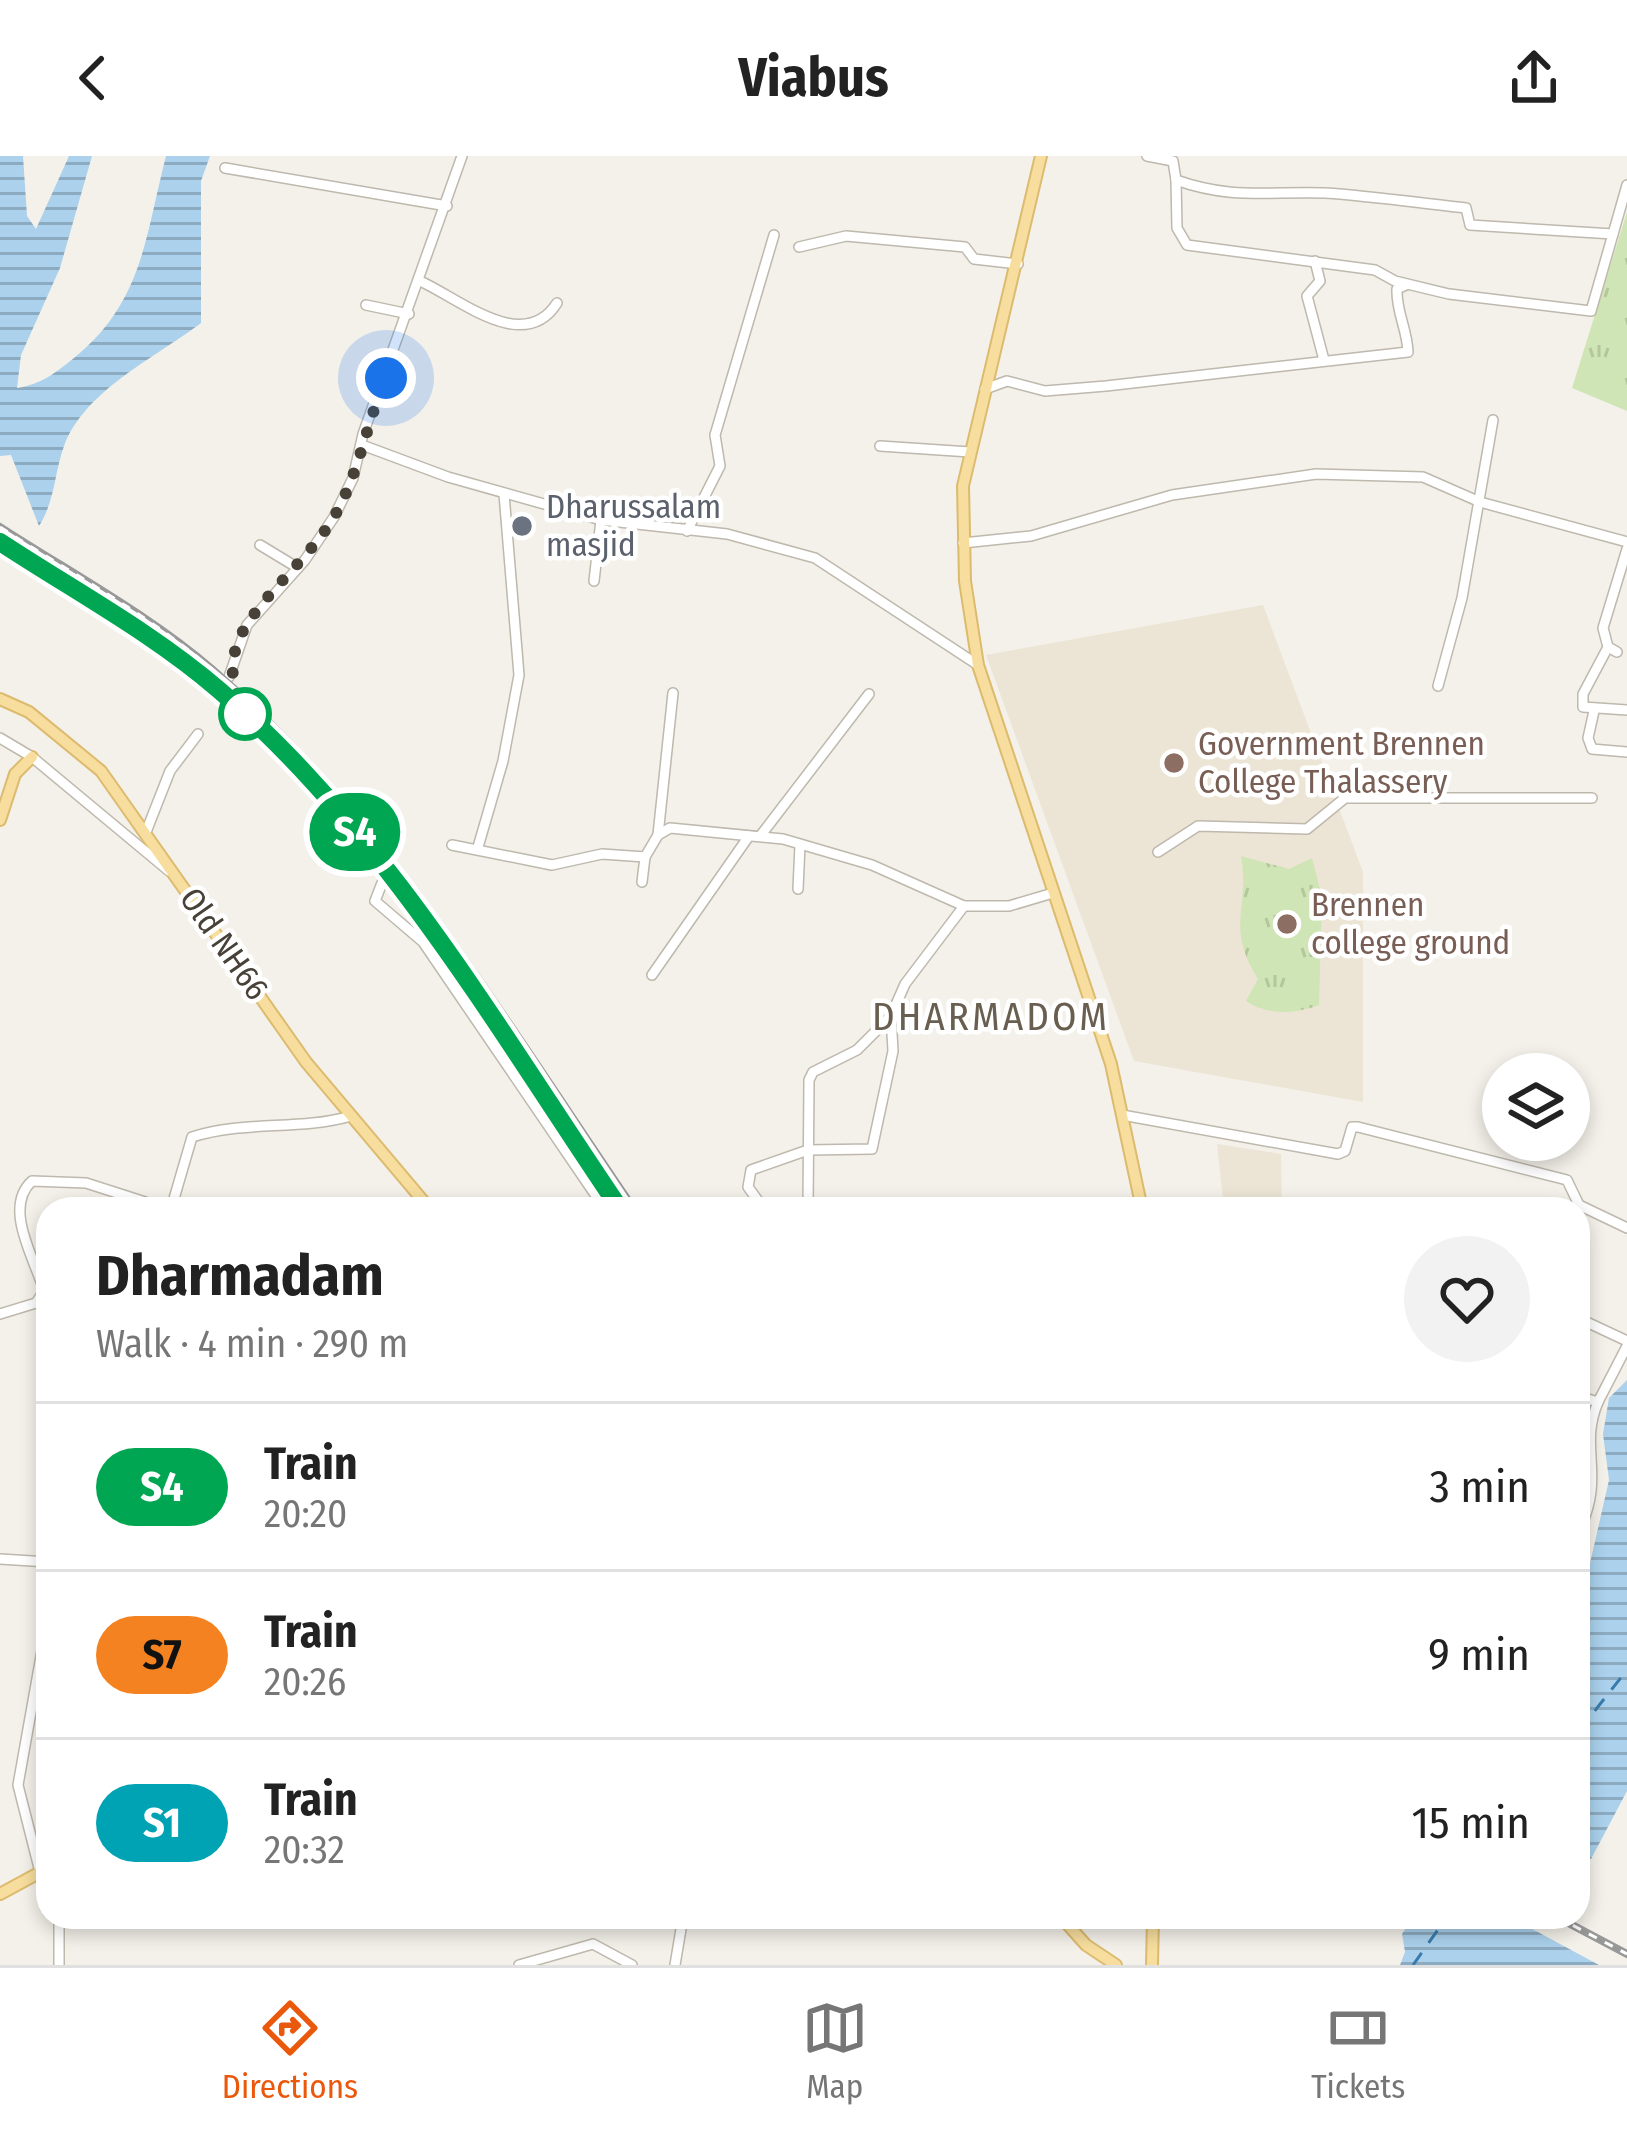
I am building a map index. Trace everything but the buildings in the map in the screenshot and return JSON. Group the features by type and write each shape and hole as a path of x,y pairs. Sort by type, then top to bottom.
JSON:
{"main road":[{"path":"1041,156 970,452 963,543 978,665 1104,1041 1139,1197"},
{"name":"Old NH66","path":"0,699 28,712 101,770 306,1062 420,1197"},
{"path":"0,820 15,774 32,757"},
{"path":"0,1894 36,1874"},
{"path":"1074,1929 1111,1964"},
{"path":"1152,1965 1153,1929"}],"street":[{"path":"229,677 247,625 298,568 334,517 462,156"},
{"path":"1147,156 1173,161 1177,228 1187,245 1375,270 1407,284 1591,311 1627,185"},
{"path":"225,168 447,206"},
{"path":"1176,180 1216,192 1272,197 1319,193 1466,208 1470,225 1613,233"},
{"path":"687,531 721,466 715,435 774,236"},
{"path":"800,247 846,236 965,248 974,259 1018,264"},
{"path":"1315,261 1320,280 1306,296 1324,360"},
{"path":"421,281 490,320 528,326 550,315 557,303"},
{"path":"985,389 1007,381 1045,391 1085,388 1408,352 1407,323 1396,310 1397,289 1407,284"},
{"path":"366,305 409,314"},
{"path":"356,409 371,414"},
{"path":"1438,686 1480,502 1493,420"},
{"path":"362,445 503,494 601,520 728,534 815,559 978,665"},
{"path":"880,446 970,452"},
{"path":"963,543 1031,536 1172,495 1316,474 1423,477 1480,502 1627,545 1603,628 1612,650 1582,694 1583,707 1594,711 1627,710"},
{"path":"478,847 503,761 519,675 503,494"},
{"path":"594,580 601,520"},
{"path":"260,545 298,568"},
{"path":"224,650 235,657"},
{"path":"642,882 645,857 658,835 673,693"},
{"path":"652,976 755,835 868,694"},
{"path":"1594,711 1588,738 1592,748 1627,752"},
{"path":"146,832 170,771 198,734"},
{"path":"0,738 32,757 178,878"},
{"path":"1157,852 1198,826 1307,829 1345,798 1592,797"},
{"path":"658,835 678,827 800,845 872,865 964,906 1009,906 1053,893"},
{"path":"452,845 552,865 602,854 645,857"},
{"path":"798,890 800,845"},
{"path":"382,883 375,901 423,942 597,1197"},
{"path":"808,1197 813,1072 857,1050 891,1016 905,984 964,906"},
{"path":"756,1197 748,1186 751,1169 808,1150 872,1149 893,1051 891,1016"},
{"path":"173,1197 192,1137 238,1126 315,1126 351,1115"},
{"path":"1122,1115 1338,1154 1345,1151 1352,1127 1358,1126 1568,1180 1576,1197"},
{"path":"36,1270 23,1236 20,1205 32,1181 86,1183 131,1197"},
{"path":"1590,1210 1627,1228"},
{"path":"0,1314 36,1303"},
{"path":"1590,1324 1627,1344 1590,1421"},
{"path":"1590,1400 1598,1402"},
{"path":"1590,1435 1594,1484 1590,1496"},
{"path":"1,1559 36,1561"},
{"path":"36,1684 18,1785 36,1844"},
{"path":"59,1929 59,1965"},
{"path":"675,1965 681,1929"},
{"path":"518,1965 593,1944 632,1965"}],"shaded area":[{"name":"Government Brennen College Thalassery","path":"1263,605 1363,872 1363,1102 1134,1061 986,655"},
{"path":"1217,1144 1281,1154 1282,1197 1223,1197"}],"green space":[{"path":"1627,212 1627,411 1572,388"},
{"path":"1241,856 1289,869 1312,858 1322,897 1319,1005 1282,1012 1246,1001 1258,979 1240,931"}],"water":[{"path":"0,156 23,156 27,216 36,229 69,156 92,156 60,268 21,355 17,388 61,368 115,314 138,266 166,156 210,156 201,181 201,323 123,377 88,408 64,446 39,526 11,455 0,456"},
{"path":"1627,1380 1627,1791 1591,1859 1590,1563 1609,1480 1603,1434 1609,1398"},
{"path":"1405,1929 1532,1929 1599,1965 1400,1965 1405,1952"}],"ferry route":[{"path":"1590,1717 1627,1670"},
{"path":"1413,1965 1438,1929"}],"railway":[{"path":"0,527 163,631 213,670 333,791 440,926 626,1197"},
{"path":"1580,1929 1627,1954"}],"train":[{"name":"S4","path":"0,542 192,669 308,776 392,879 612,1197"}],"place":[{"name":"Dharussalam masjid","path":"522,526"},
{"name":"Government Brennen College Thalassery","path":"1174,763"},
{"name":"Brennen college ground","path":"1287,924"}],"district":[{"name":"DHARMADOM","path":"991,1017"}],"route":[{"path":"245,714 229,677 240,638 334,517 353,478 363,434 386,378"}]}
